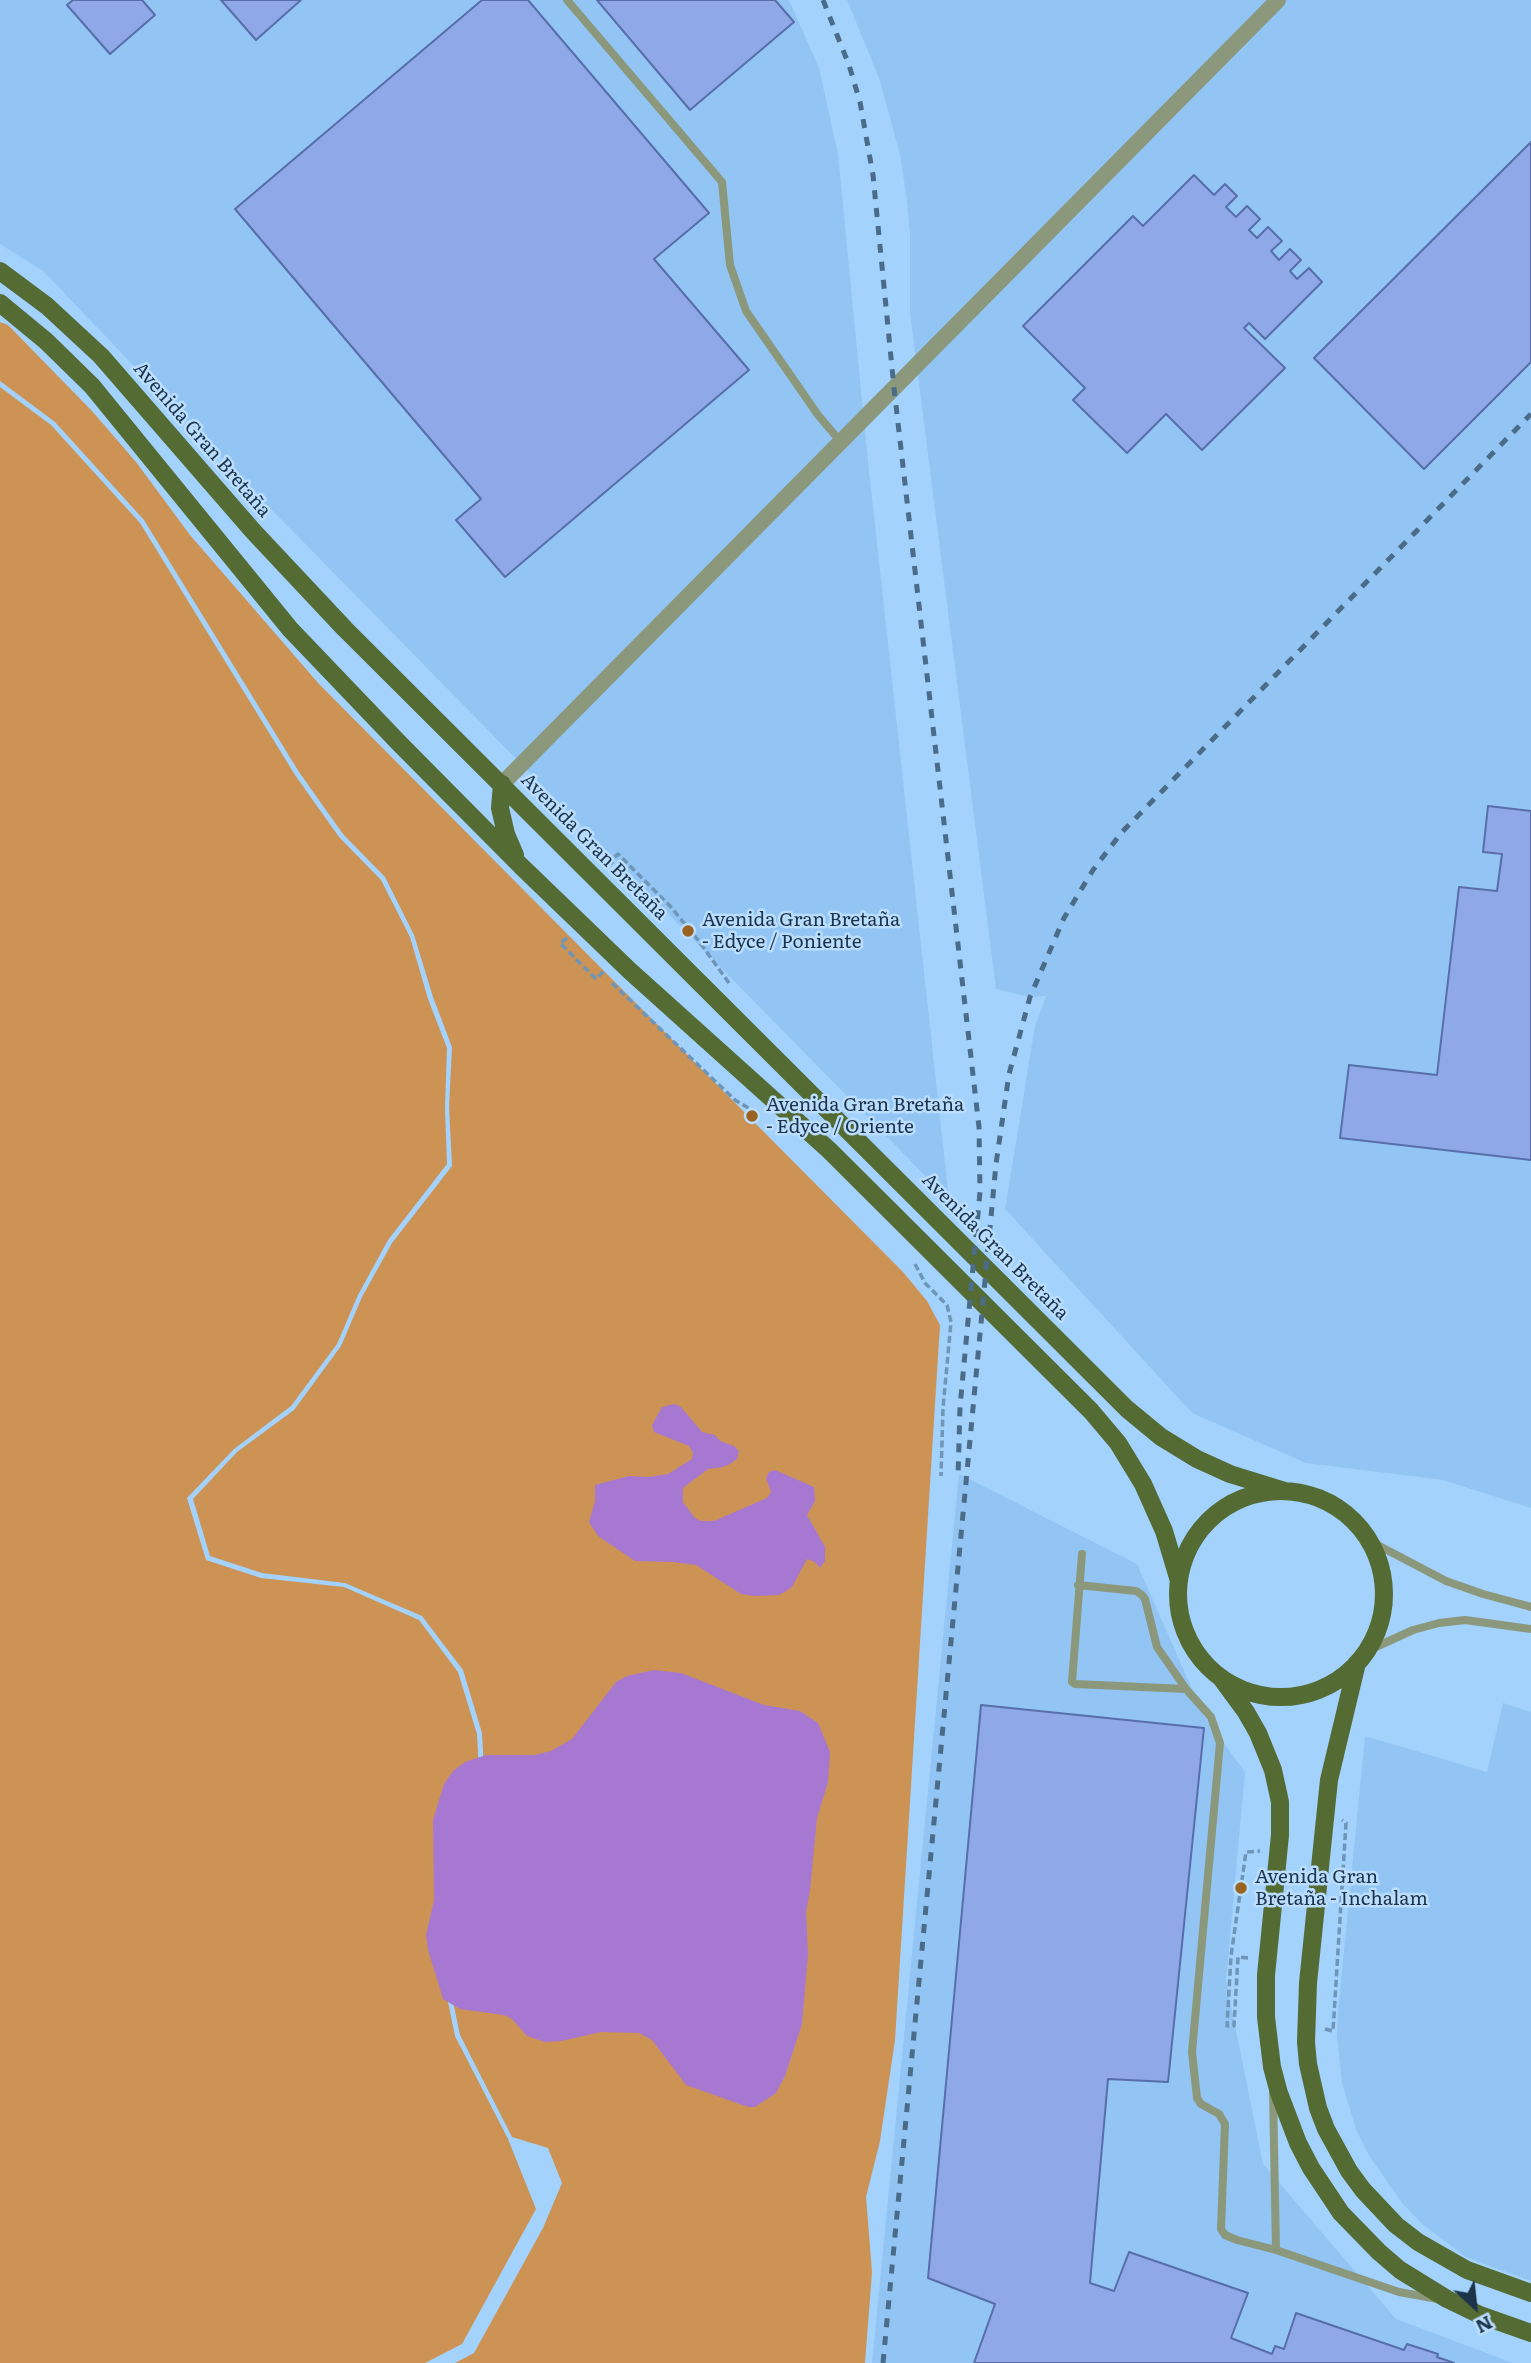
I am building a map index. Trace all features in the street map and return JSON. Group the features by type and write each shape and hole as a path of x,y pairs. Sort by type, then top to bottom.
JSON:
{"main road":[{"name":"Avenida Gran Bretaña","path":"0,271 47,306 101,356 300,581 723,1007 1146,1424 1178,1448 1206,1464 1245,1480 1285,1491"},
{"path":"0,303 46,341 92,386 290,629 521,866 630,971 829,1150 1091,1411 1132,1463 1155,1509 1172,1553 1179,1581"},
{"path":"502,784 499,799 502,818 512,850 521,866"},
{"path":"1531,2293 1454,2264 1396,2225 1356,2181 1326,2129 1312,2087 1306,2031 1309,1970 1325,1810 1335,1751 1361,1657 1379,1625 1384,1596 1380,1567 1368,1540 1350,1517 1313,1496 1285,1491 1257,1494 1231,1503 1219,1511 1200,1531 1185,1554 1179,1581 1178,1606 1184,1629 1203,1661 1221,1678 1246,1712 1273,1770 1280,1802 1279,1849 1265,1993 1268,2041 1279,2093 1298,2143 1318,2179 1341,2213 1379,2252 1423,2286 1447,2299 1479,2315 1531,2333"},
{"path":"1221,1678 1262,1695 1292,1696 1327,1685 1361,1657"}],"street":[{"path":"502,784 1278,0"}],"lane":[{"path":"567,0 722,182 730,265 746,311 818,415 840,440"},
{"path":"1368,1540 1447,1581 1483,1594 1531,1606"},
{"path":"1082,1554 1072,1682 1186,1689"},
{"path":"1079,1585 1136,1591 1142,1595 1157,1647 1186,1689 1212,1717 1220,1743 1192,2052 1195,2086 1201,2104 1219,2114 1225,2124 1221,2229 1231,2238 1276,2250 1399,2292 1422,2298 1447,2299"},
{"path":"1361,1657 1413,1630 1439,1623 1477,1621 1531,1629"},
{"path":"1272,2067 1276,2250"}],"path":[{"path":"670,905 732,987 723,1007"},
{"path":"634,1004 746,1107 765,1117 781,1107"},
{"path":"911,1231 911,1245 918,1272 947,1306 951,1322 943,1408 941,1476"},
{"path":"1325,1810 1346,1823 1336,1963"},
{"path":"1231,1956 1246,1852 1279,1849"}],"shaded area":[{"path":"0,0 789,0 819,68 838,154 867,452 949,1200 268,506 43,271 0,244"},
{"path":"847,0 1531,0 1531,1508 1443,1480 1306,1463 1192,1413 1005,1209 1035,1026 1046,996 1030,997 996,989 910,313 910,233 900,154 879,78"},
{"path":"0,322 8,325 92,411 136,462 190,535 319,684 903,1272 927,1301 940,1325 895,2040 880,2141 866,2197 872,2272 865,2363 455,2363 474,2353 543,2228 562,2183 548,2148 512,2137 460,2035 442,1949 485,1791 482,1733 463,1670 422,1616 345,1583 262,1573 210,1556 193,1499 237,1452 294,1410 341,1346 362,1297 392,1243 452,1166 449,1107 452,1047 414,935 385,877 343,834 299,772 144,520 55,422 0,381"},
{"path":"0,387 51,425 140,523 295,775 339,837 381,880 410,937 428,999 447,1048 447,1164 388,1240 358,1295 337,1344 291,1406 234,1449 187,1498 206,1560 261,1578 344,1587 419,1620 458,1672 477,1734 480,1790 437,1949 455,2036 508,2139 536,2209 462,2344 425,2363 0,2363"},
{"path":"674,1404 680,1406 702,1432 715,1435 720,1441 739,1451 737,1459 730,1464 708,1469 683,1488 683,1502 695,1518 714,1521 767,1498 771,1492 766,1478 769,1472 775,1470 814,1487 815,1501 807,1515 825,1547 825,1561 820,1568 807,1559 792,1587 779,1595 741,1594 696,1565 635,1561 598,1536 589,1522 595,1501 595,1485 629,1476 668,1474 692,1459 693,1453 689,1446 654,1432 652,1425 662,1407"},
{"path":"959,1474 1137,1564 1204,1716 1245,1772 1226,1981 1263,2164 1396,2319 1513,2363 872,2363"},
{"path":"654,1670 681,1673 764,1705 800,1711 818,1723 830,1752 828,1782 817,1818 806,1912 808,1955 802,2024 785,2076 776,2093 755,2107 748,2107 686,2085 652,2040 639,2033 601,2032 545,2042 527,2036 512,2019 504,2015 460,2009 443,1999 428,1950 426,1935 434,1900 433,1820 444,1784 453,1771 465,1762 486,1755 535,1755 551,1751 572,1739 616,1682 627,1676"},
{"path":"1503,1703 1531,1712 1531,2281 1466,2257 1421,2223 1402,2203 1370,2157 1357,2132 1342,2083 1337,2036 1365,1736 1487,1772"}],"building":[{"path":"73,0 142,0 155,15 110,54 67,5"},
{"path":"221,0 301,0 256,40"},
{"path":"482,0 528,0 709,213 654,259 749,370 505,577 456,520 481,499 235,209"},
{"path":"597,0 775,0 794,22 690,110"},
{"path":"1531,142 1531,362 1424,469 1314,358"},
{"path":"1194,175 1214,195 1225,184 1237,196 1226,207 1236,217 1247,206 1260,219 1249,230 1257,238 1268,227 1282,241 1271,251 1279,260 1290,249 1301,260 1290,271 1297,279 1309,268 1322,282 1265,339 1249,323 1244,328 1285,368 1202,450 1166,414 1127,453 1073,400 1085,388 1023,326 1133,216 1143,226"},
{"path":"1488,806 1531,811 1531,1160 1340,1138 1349,1065 1437,1075 1459,887 1497,891 1502,854 1483,852"},
{"path":"981,1705 1204,1728 1168,2082 1108,2079 1090,2283 1114,2291 1129,2252 1248,2293 1231,2338 1272,2354 1275,2346 1284,2349 1296,2313 1404,2350 1407,2344 1438,2354 1437,2357 1454,2363 974,2363 995,2304 928,2278"}],"railway":[{"path":"823,0 849,65 860,102 873,175 894,388 979,1127 980,1192 960,1407 958,1478"},
{"path":"883,2363 996,1164 1009,1074 1030,997 1064,918 1093,870 1122,832 1531,414"}],"place":[{"name":"Avenida Gran Bretaña - Edyce / Poniente","path":"688,931"},
{"name":"Avenida Gran Bretaña - Edyce / Oriente","path":"752,1116"},
{"name":"Avenida Gran Bretaña - Inchalam","path":"1241,1888"}]}
